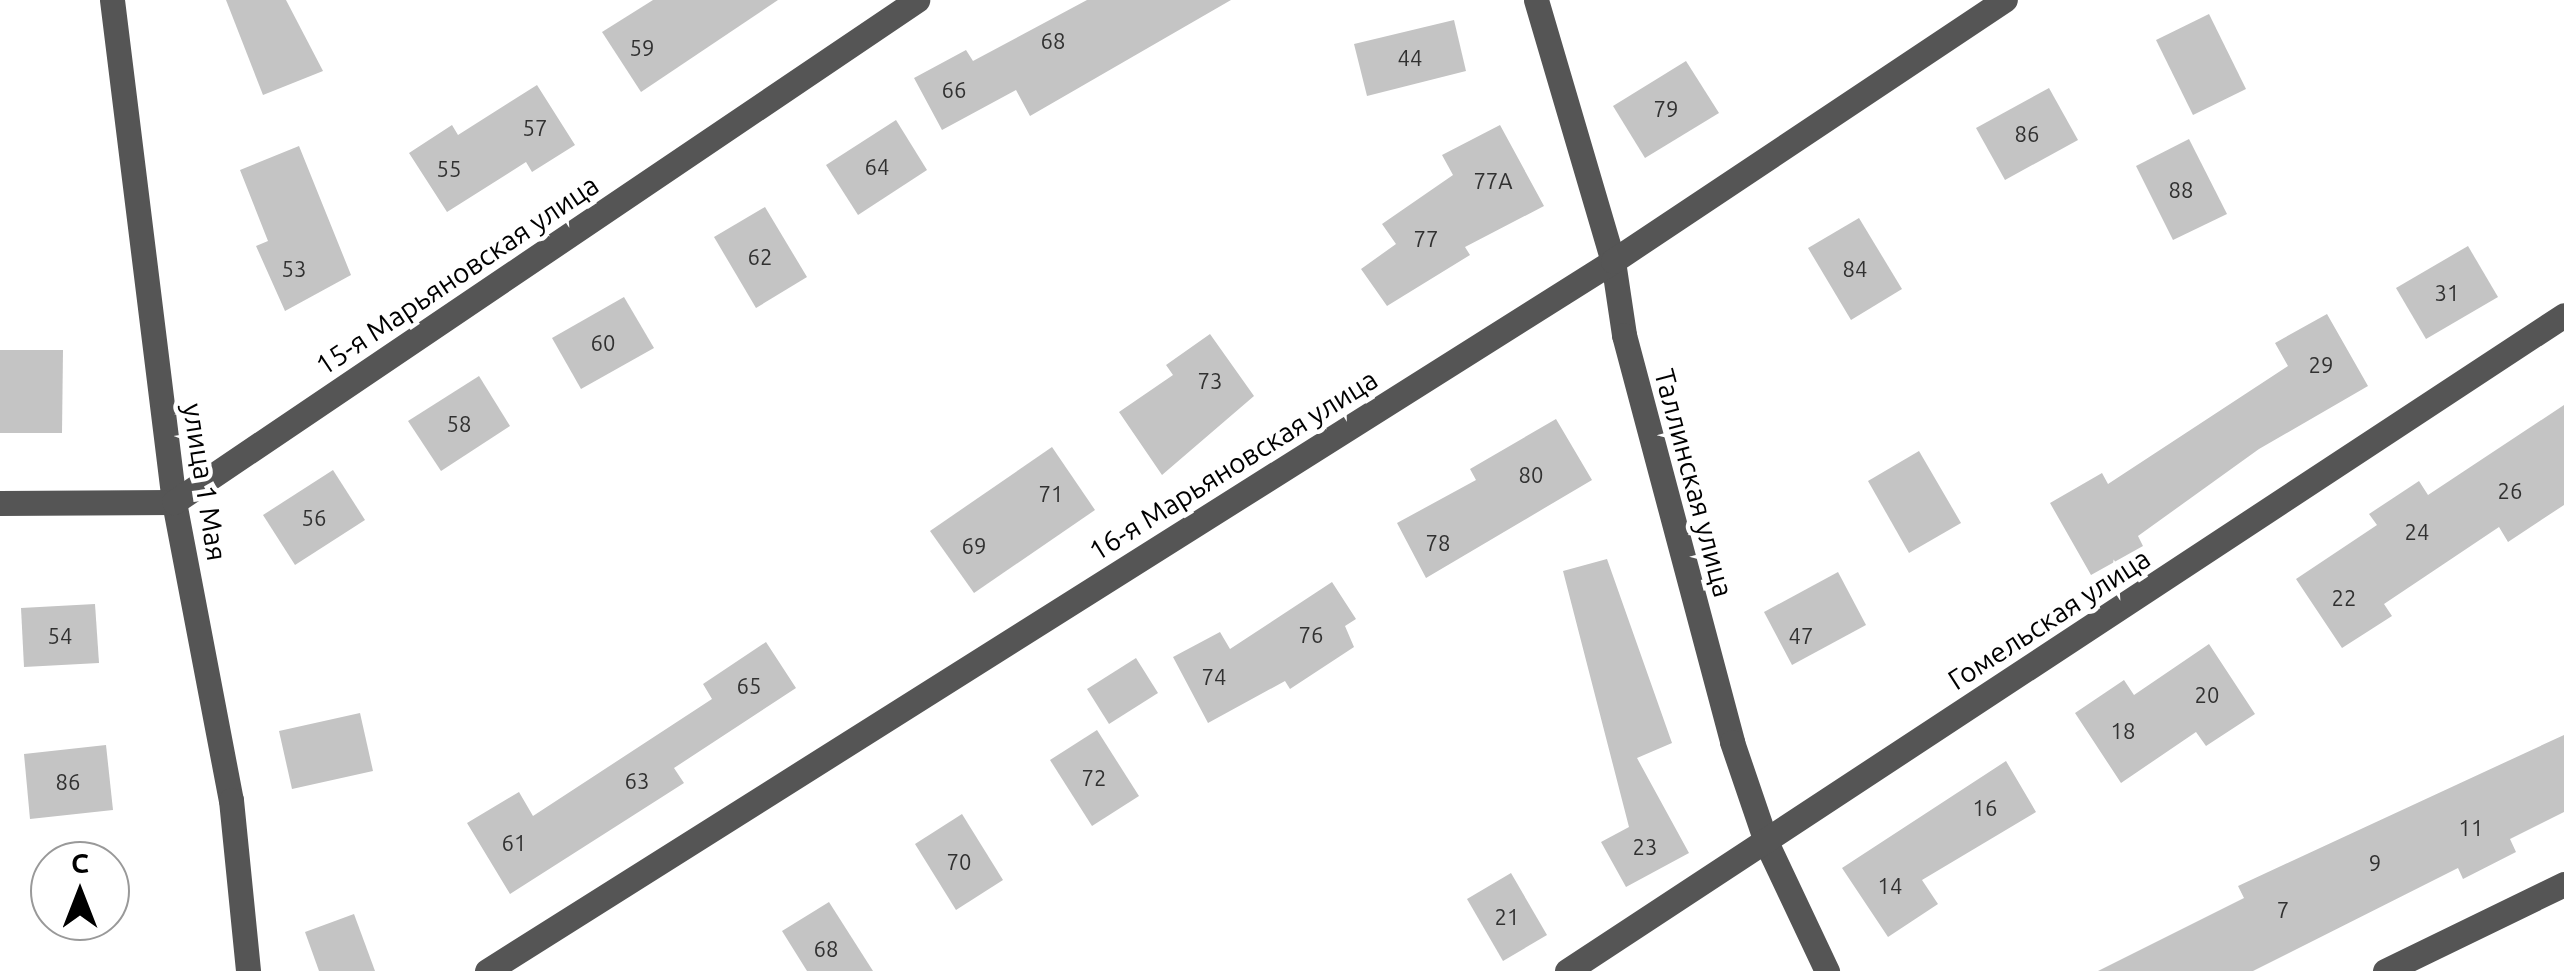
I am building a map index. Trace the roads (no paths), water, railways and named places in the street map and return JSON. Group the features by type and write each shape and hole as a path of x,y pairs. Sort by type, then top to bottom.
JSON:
{"street":[{"name":"улица 1 Мая","path":"112,0 174,502 232,800 248,971"},
{"name":"15-я Марьяновская улица","path":"174,502 917,0"},
{"name":"Таллинская улица","path":"1536,0 1614,260 1624,335 1766,842 1827,971"},
{"name":"16-я Марьяновская улица","path":"487,971 1614,260 2006,0"},
{"name":"Гомельская улица","path":"1567,971 2564,314"},
{"path":"0,502 174,502"},
{"path":"2385,971 2564,884"}]}
